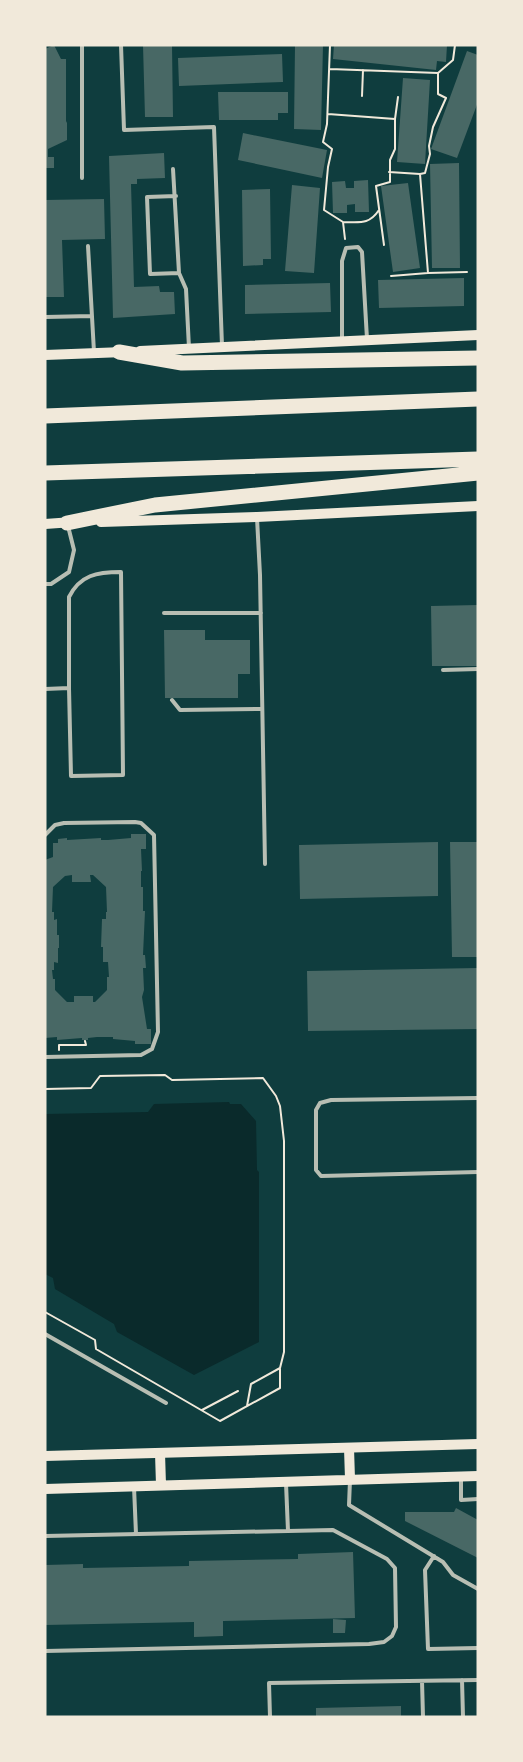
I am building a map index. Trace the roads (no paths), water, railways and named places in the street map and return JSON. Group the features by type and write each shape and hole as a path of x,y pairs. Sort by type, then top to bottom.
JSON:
{"highway":[{"path":"119,352 182,363 478,358"},
{"path":"45,416 478,399"},
{"path":"45,473 478,459"},
{"path":"67,523 155,505 478,473"}],"main road":[{"path":"45,355 478,335"},
{"path":"45,524 257,517 478,506"},
{"path":"45,1456 478,1444"},
{"path":"349,1448 350,1479"},
{"path":"160,1453 161,1485"},
{"path":"45,1489 478,1476"}],"lane":[{"path":"82,45 82,177"},
{"path":"121,45 124,130 214,127 222,347"},
{"path":"173,169 179,273 186,289 189,349"},
{"path":"176,196 147,197 150,274 179,273"},
{"path":"88,246 94,353"},
{"path":"342,341 342,261 346,248 358,247 362,252 367,340"},
{"path":"45,317 92,316"},
{"path":"257,517 265,864"},
{"path":"45,584 51,584 69,572 74,550 67,523"},
{"path":"98,572 121,572 123,774 71,776 69,688 69,597 87,576 98,572"},
{"path":"164,613 261,613"},
{"path":"443,670 478,669"},
{"path":"45,689 69,688"},
{"path":"172,700 180,710 262,709"},
{"path":"45,835 55,825 64,823 135,822 141,823 154,835 158,1032 152,1049 141,1055 45,1057"},
{"path":"478,1098 331,1100 320,1103 316,1110 316,1170 321,1176 478,1172"},
{"path":"45,1334 166,1404"},
{"path":"461,1476 461,1500 478,1499"},
{"path":"350,1479 349,1505 434,1556 443,1562 453,1575 478,1589"},
{"path":"286,1482 288,1531"},
{"path":"134,1486 136,1534"},
{"path":"45,1536 333,1530 387,1559 395,1568 397,1578 396,1627 392,1636 384,1642 45,1651"},
{"path":"434,1556 425,1570 428,1649 478,1648"},
{"path":"462,1680 463,1717"},
{"path":"270,1717 269,1683 478,1680"},
{"path":"422,1681 423,1717"}],"water":[{"path":"229,1102 230,1104 241,1104 256,1121 257,1170 259,1172 259,1342 194,1375 117,1332 114,1324 55,1289 53,1278 45,1274 45,1114 148,1112 154,1104"}]}
